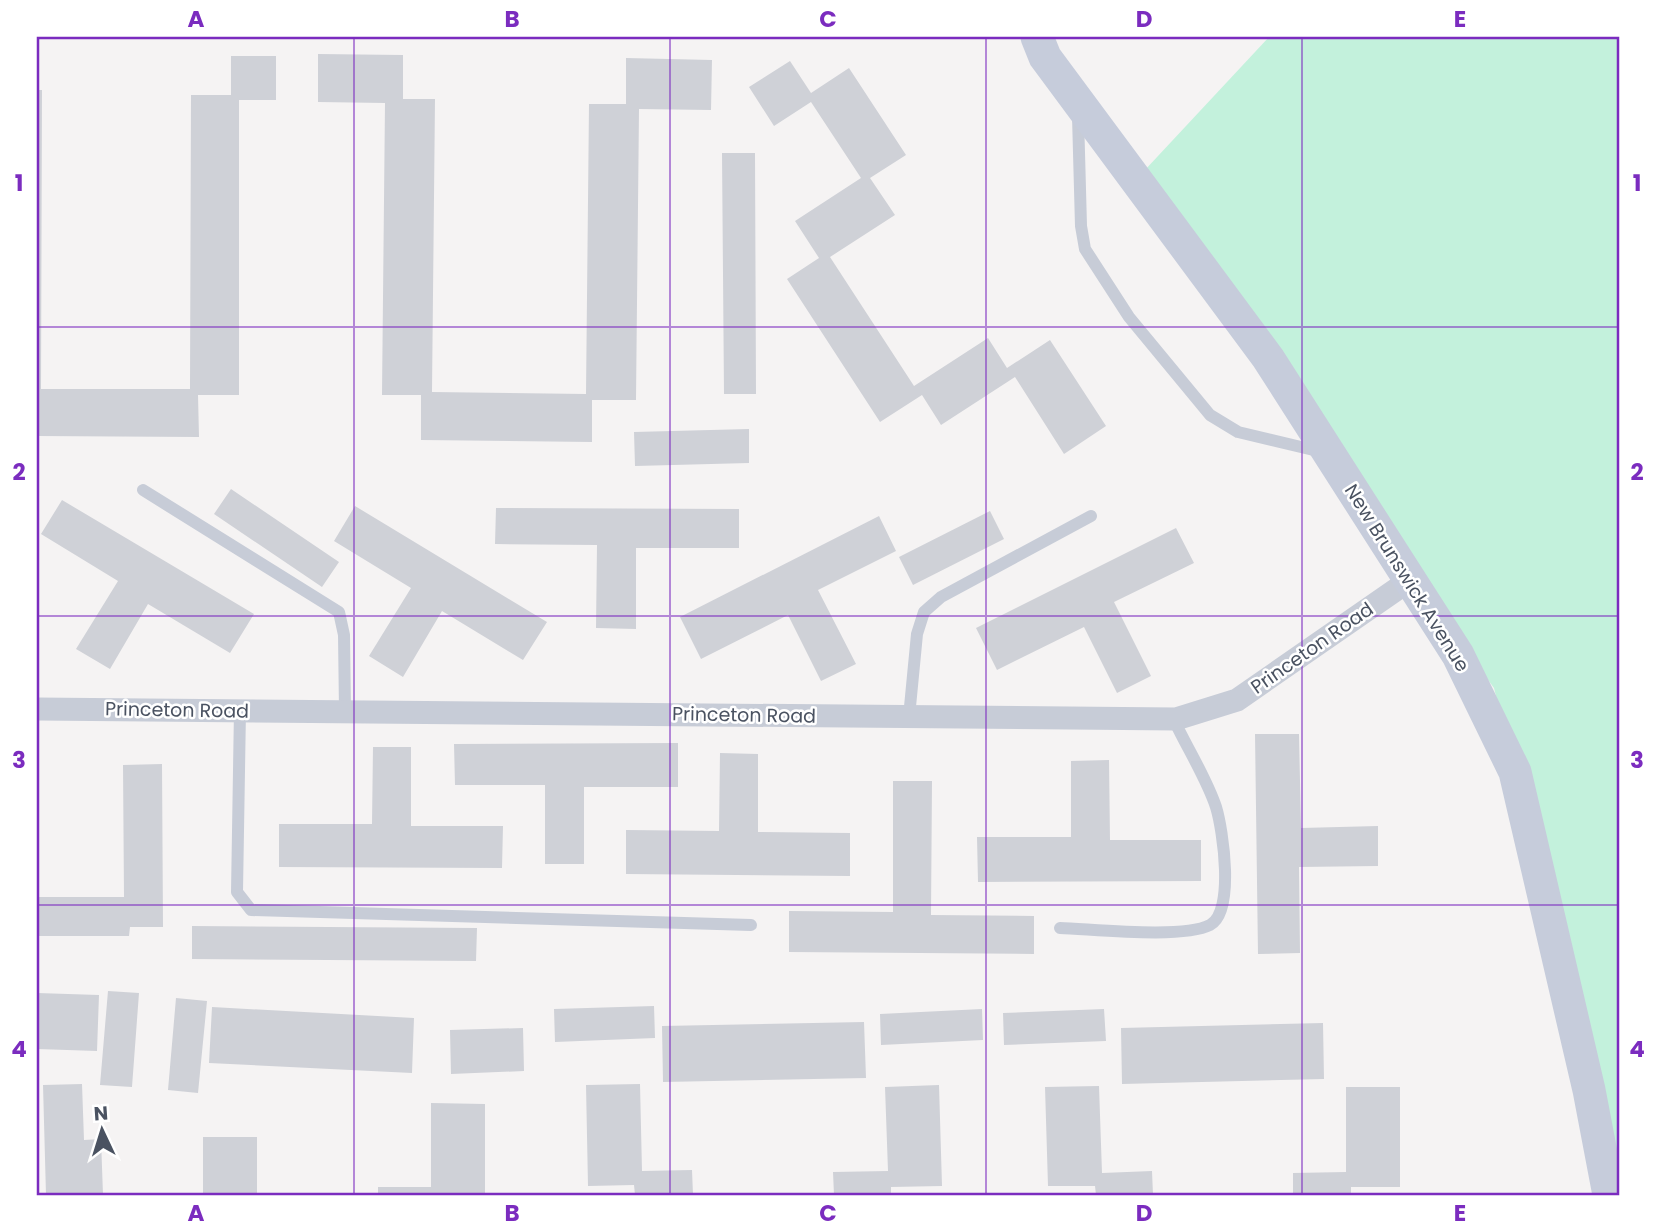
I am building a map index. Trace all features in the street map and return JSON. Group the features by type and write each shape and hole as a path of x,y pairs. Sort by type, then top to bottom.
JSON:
{"street":[{"name":"New Brunswick Avenue","path":"1037,37 1045,57 1268,358 1458,655 1515,772 1589,1090 1609,1195"},
{"name":"Princeton Road","path":"38,703 240,710 1174,720 1237,700 1410,580"}],"lane":[{"path":"1078,102 1081,226 1085,249 1129,317 1210,415 1238,432 1329,453"},
{"path":"144,490 339,612 344,635 345,711"},
{"path":"909,717 917,634 924,611 941,597 1091,516"},
{"path":"240,710 237,892 251,910 751,925"},
{"path":"1060,928 1189,931 1210,925 1218,918 1226,880 1216,807 1174,720"}],"green space":[{"path":"1269,37 1619,37 1619,1195 1494,688 1130,186"}],"building":[{"path":"318,54 403,55 403,99 435,99 432,392 586,394 589,104 626,104 626,58 712,60 711,110 639,109 636,400 592,400 592,442 421,440 421,395 382,395 385,103 318,102"},
{"path":"231,56 276,56 276,100 239,100 239,395 198,395 199,437 37,436 37,90 42,90 41,389 190,389 191,95 231,95"},
{"path":"790,61 811,93 849,68 906,155 870,178 895,215 830,257 914,386 988,338 1007,368 1050,340 1106,426 1064,454 1015,377 941,425 922,395 880,422 787,279 819,258 795,221 861,178 811,102 774,126 749,87"},
{"path":"722,153 755,153 756,394 724,394"},
{"path":"749,429 749,463 635,466 634,432"},
{"path":"231,489 339,562 322,587 214,514"},
{"path":"62,500 254,614 230,653 148,604 110,669 76,649 118,581 41,534"},
{"path":"355,506 547,622 523,660 442,611 403,677 369,656 411,588 334,541"},
{"path":"496,508 739,509 739,548 636,548 636,629 596,628 597,545 495,544"},
{"path":"990,511 1004,539 913,585 899,557"},
{"path":"879,516 896,551 818,590 856,664 821,681 788,615 701,659 680,617"},
{"path":"1176,528 1194,563 1114,602 1151,676 1117,693 1084,627 997,670 976,628"},
{"path":"1255,734 1299,734 1301,828 1378,826 1378,866 1299,867 1300,953 1258,954"},
{"path":"678,743 678,787 584,787 584,864 545,864 545,785 455,785 454,744"},
{"path":"373,747 411,747 411,826 503,826 502,868 279,867 279,824 372,824"},
{"path":"720,753 758,754 758,832 850,833 850,876 626,874 626,830 719,831"},
{"path":"1109,760 1110,840 1201,840 1201,881 978,882 977,837 1071,837 1071,761"},
{"path":"162,764 163,927 130,927 129,936 37,936 37,897 124,897 123,765"},
{"path":"893,781 932,781 931,915 1034,916 1034,954 789,952 789,911 893,912"},
{"path":"192,926 477,928 476,961 192,959"},
{"path":"108,991 139,993 132,1087 100,1085"},
{"path":"37,993 99,995 97,1051 37,1049"},
{"path":"176,998 207,1001 198,1093 168,1090"},
{"path":"654,1006 655,1038 555,1042 554,1009"},
{"path":"212,1007 414,1018 412,1073 209,1063"},
{"path":"982,1009 983,1040 881,1045 880,1014"},
{"path":"1104,1009 1106,1041 1004,1045 1003,1013"},
{"path":"864,1022 866,1078 663,1082 662,1026"},
{"path":"1323,1023 1324,1079 1122,1084 1121,1028"},
{"path":"523,1028 524,1071 451,1074 450,1030"},
{"path":"82,1084 84,1140 101,1139 103,1195 46,1195 43,1085"},
{"path":"640,1084 642,1171 692,1170 693,1195 635,1195 634,1185 588,1186 586,1085"},
{"path":"939,1085 942,1186 891,1187 891,1195 834,1195 833,1172 888,1171 885,1087"},
{"path":"1099,1086 1102,1173 1152,1171 1153,1195 1096,1195 1095,1186 1048,1186 1045,1087"},
{"path":"1346,1087 1400,1087 1400,1187 1351,1187 1351,1195 1293,1195 1293,1173 1346,1172"},
{"path":"431,1103 485,1104 485,1195 378,1195 378,1187 431,1187"},
{"path":"203,1137 257,1137 257,1195 203,1195"}]}
